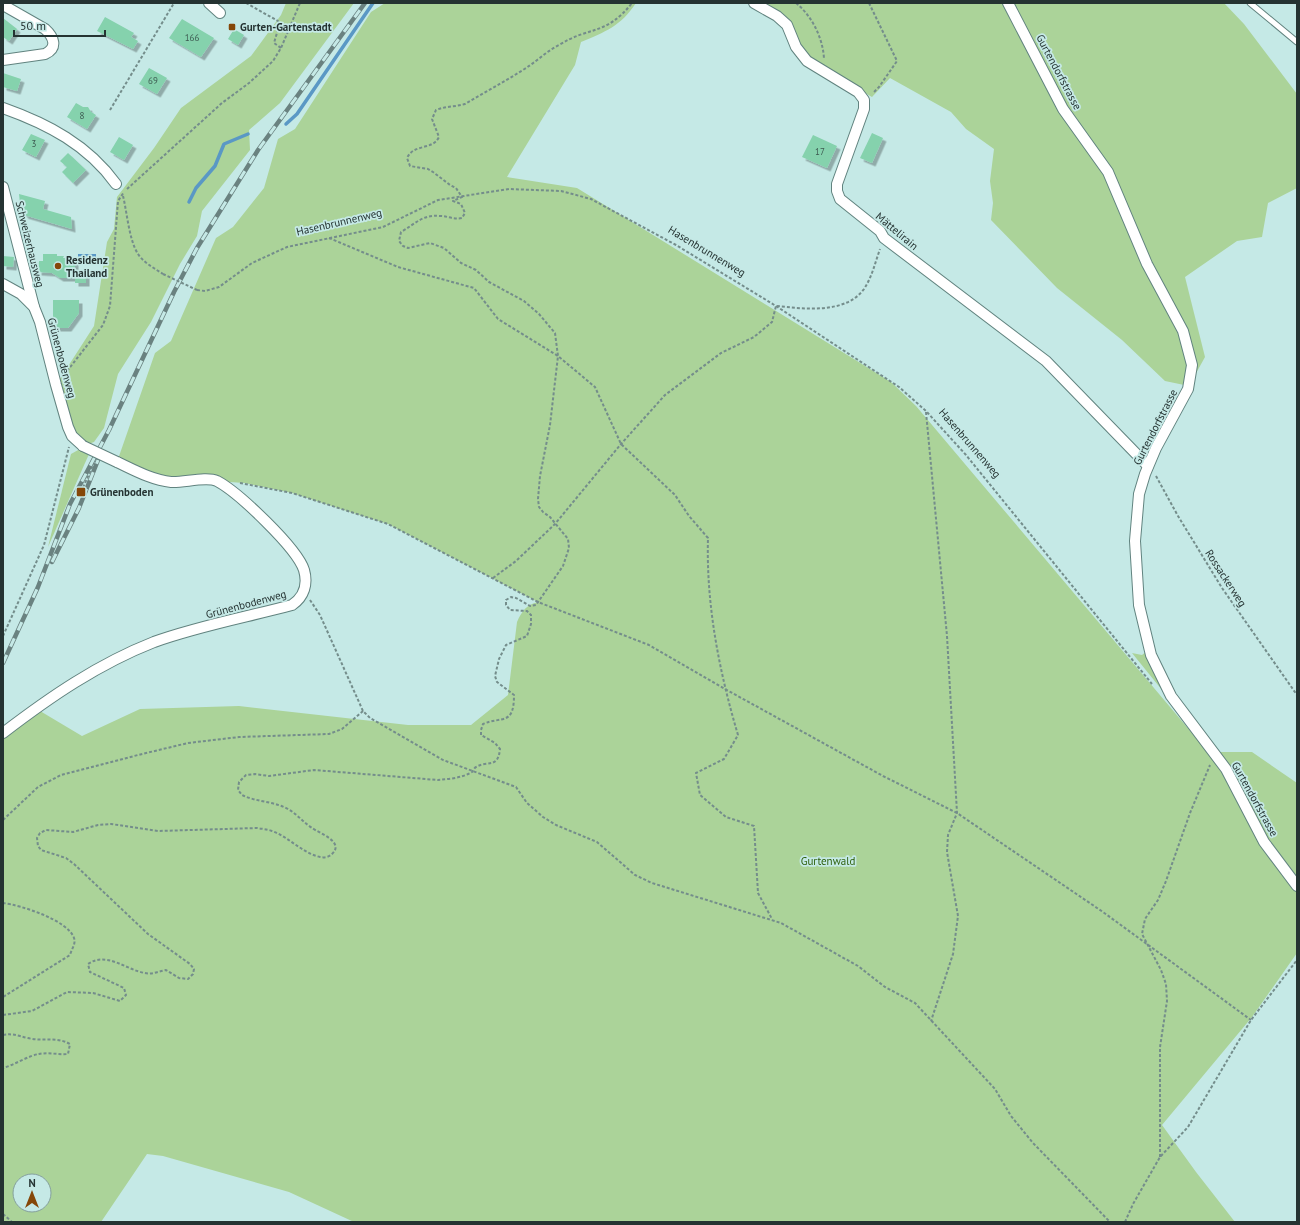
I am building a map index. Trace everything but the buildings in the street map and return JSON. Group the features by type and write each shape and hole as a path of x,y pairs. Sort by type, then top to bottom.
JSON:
{"street":[{"path":"209,3 220,13"},
{"path":"754,3 777,16 787,25 796,47 807,61 858,92 864,100"},
{"name":"Gurtendorfstrasse","path":"1008,3 1063,109 1108,172 1147,264 1183,331 1192,364 1191,378 1188,389 1148,466 1139,494 1135,541 1139,605 1151,655 1171,696 1226,769 1264,842 1297,886"},
{"path":"3,5 45,29 51,34 54,41 54,47 51,51 45,54 3,60"},
{"name":"Mättelirain","path":"864,100 864,109 837,184 837,192 840,199 880,231 884,238 1046,361 1148,466"},
{"path":"3,108 26,116 76,143 92,157 116,184"},
{"name":"Schweizerhausweg","path":"3,187 34,307"},
{"name":"Grünenbodenweg","path":"3,284 21,294 34,307 40,322 56,385 72,436"},
{"path":"72,436 83,446 162,481 215,481 244,501 292,551 304,569 304,592"},
{"name":"Grünenbodenweg","path":"3,733 60,691 119,658 172,636 292,605 301,598 304,592"}],"lane":[{"path":"1250,3 1297,42"}],"path":[{"path":"110,110 174,3"},
{"path":"246,3 278,22 279,26 274,43 281,48"},
{"path":"126,190 222,103 250,83 273,61 281,48 300,3"},
{"path":"3,1015 32,1010 66,992 93,993 114,1000 121,1000 126,995 124,988 90,972 88,964 96,959 119,963 144,973 166,970 179,978 188,979 193,974 194,969 190,964 148,934 74,864 66,858 41,850 38,846 37,838 40,833 46,830 73,832 98,825 111,824 158,831 257,828 272,831 306,851 320,857 325,857 331,854 334,850 334,844 331,838 314,830 300,816 278,804 249,798 242,795 238,790 239,782 246,775 269,776 314,770 438,780 455,778 472,772 477,767 495,762 500,757 500,749 495,743 485,739 481,735 481,730 483,724 504,720 509,716 514,701 514,695 497,682 495,676 506,645 527,636 531,624 531,615 527,611 510,610 506,606 506,600 510,597 516,598 530,606 535,605 564,566 568,555 568,539 539,507 538,499 540,476 550,425 558,356 555,333 543,318 524,300 489,282 476,270 462,263 439,245 430,242 408,248 403,246 399,241 401,232 420,218 433,215 456,220 462,218 465,213 461,204 453,201 462,197 456,188 428,169 410,166 407,158 410,153 418,147 431,146 436,142 439,137 432,119 436,110 446,106 459,106 465,104 527,68 559,44 579,35 605,27 621,17 632,3"},
{"path":"796,3 806,12 823,45 825,72"},
{"path":"864,100 879,87 897,61 869,3"},
{"name":"Hasenbrunnenweg","path":"56,385 103,325 110,306 118,201 123,194 134,245 138,255 148,265 163,274 197,290 205,291 220,287 252,263 280,250 328,237 383,226 438,200 509,189 561,191 591,199 676,245 776,306 899,387 926,411 966,455 1156,688"},
{"path":"328,237 398,267 474,288 498,319 558,356 595,387 621,444 675,495 689,516 708,538 707,569 717,646 724,689 738,734 724,759 696,773 697,780 700,795 726,817 754,826 758,893 772,919"},
{"path":"492,578 516,562 555,524 621,444 665,395 720,353 754,337 772,322 776,306 801,309 826,308 851,300 863,290 870,278 884,238"},
{"path":"926,411 947,636 958,813 948,835 947,852 958,916 953,954 931,1021"},
{"path":"3,636 44,545 72,436"},
{"path":"81,492 99,453"},
{"name":"Rossackerweg","path":"1148,466 1155,475 1222,588 1297,695"},
{"path":"237,483 292,493 388,524 538,602 649,645 724,689 883,776 958,813 1146,943 1251,1020"},
{"path":"304,592 320,615 363,711 370,718 402,738 443,760 516,787 527,803 543,817 556,825 596,842 635,875 652,883 772,919 858,966 885,987 915,1003 995,1089 1012,1116 1033,1143 1110,1222"},
{"path":"3,820 38,787 60,775 188,743 239,737 329,734 342,729 363,711"},
{"path":"1160,1157 1160,1047 1167,1001 1166,984 1161,970 1142,934 1145,919 1158,900 1190,813 1215,754"},
{"path":"3,903 38,912 60,924 74,936 76,943 70,955 3,997"},
{"path":"1125,1222 1133,1204 1160,1157 1188,1127 1251,1020 1297,960"},
{"path":"3,1035 11,1033 28,1038 65,1041 70,1044 68,1054 57,1056 49,1053 37,1054 23,1062 3,1068"},
{"path":"3,1214 12,1222"}],"green space":[{"path":"286,3 354,3 280,103 249,130 250,150 202,211 197,236 180,264 151,322 118,374 104,428 94,442 83,446 72,436 56,385 94,326 107,242 114,229 117,197 154,148 181,108 251,56 281,15"},
{"name":"Gurtenwald","path":"385,3 636,3 618,23 581,42 575,65 507,177 577,188 891,382 916,406 1208,752 1252,752 1297,783 1297,953 1252,1017 1162,1125 1235,1222 354,1222 289,1192 163,1156 147,1154 101,1222 3,1222 3,733 35,708 82,736 140,709 239,706 408,725 471,725 508,695 517,622 525,609 538,602 388,524 292,493 244,483 215,481 178,482 117,462 155,353 171,341 216,238 233,227 264,188 278,139 295,129 371,12"},
{"path":"753,3 1224,3 1244,24 1297,94 1297,188 1268,203 1262,237 1237,241 1185,277 1205,357 1189,386 1165,381 1122,340 1057,288 991,220 993,203 990,181 994,149 966,129 951,112 890,78 872,97 809,61 798,42 789,21"},
{"path":"80,449 89,454 48,547 71,454"},
{"path":"1147,651 1163,688 1162,690 1132,653 1142,655"}],"water":[{"path":"78,254 96,254 96,262 78,264"}],"waterway":[{"path":"286,124 297,114 373,3"},
{"path":"189,202 196,188 215,166 224,144 248,134"}],"railway":[{"path":"3,663 38,587 70,504 109,430 174,292 197,248 258,150 365,3"},
{"path":"52,562 79,508 98,460"}],"place":[{"name":"Gurten-Gartenstadt","path":"232,27"},
{"name":"Residenz Thailand","path":"58,266"},
{"name":"Grünenboden","path":"81,492"}]}
